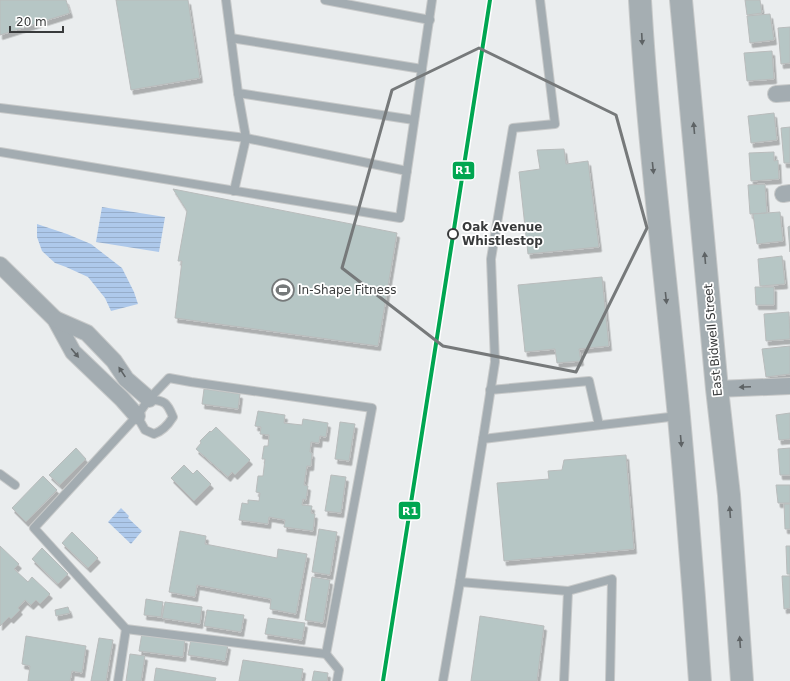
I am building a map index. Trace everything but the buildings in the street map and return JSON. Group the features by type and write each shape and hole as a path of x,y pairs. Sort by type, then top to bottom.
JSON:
{"main road":[{"path":"640,0 644,76 679,416 693,571 700,681"},
{"name":"East Bidwell Street","path":"681,0 717,389 729,495 742,681"}],"street":[{"path":"0,265 55,319 72,352 122,399 137,416"},
{"path":"55,319 87,333 114,361 126,379 149,400"},
{"path":"717,389 790,386"}],"lane":[{"path":"226,0 238,93 246,138 234,191"},
{"path":"325,0 430,20"},
{"path":"0,152 400,218 432,0"},
{"path":"444,681 495,362 491,259 513,128 555,124 540,0"},
{"path":"231,38 422,69"},
{"path":"238,93 414,120"},
{"path":"0,108 246,138 407,172"},
{"path":"326,654 372,408 169,378 137,416 34,528 126,629 326,654 339,670 337,681"},
{"path":"490,390 589,381 599,425"},
{"path":"137,416 145,430 154,434 160,432 168,425 173,417 169,407 163,401 149,400"},
{"path":"482,439 679,416"},
{"path":"0,474 15,485"},
{"path":"460,582 568,591 612,579 610,681"},
{"path":"564,681 568,591"},
{"path":"118,681 126,629"}],"highlighted area":[{"path":"479,48 616,115 647,228 576,372 443,346 342,268 392,90"}],"water":[{"path":"102,207 165,217 159,252 96,242"},
{"path":"37,224 91,244 122,268 134,292 138,304 111,311 105,298 88,277 55,263 42,251 37,237"},
{"path":"121,508 129,516 128,518 142,531 131,544 108,522"}],"railway":[{"path":"383,681 397,595"}],"transit line":[{"name":"R1","path":"383,681 490,0"}],"place":[{"name":"Oak Avenue Whistlestop","path":"453,234"},
{"name":"In-Shape Fitness","path":"283,290"}]}
